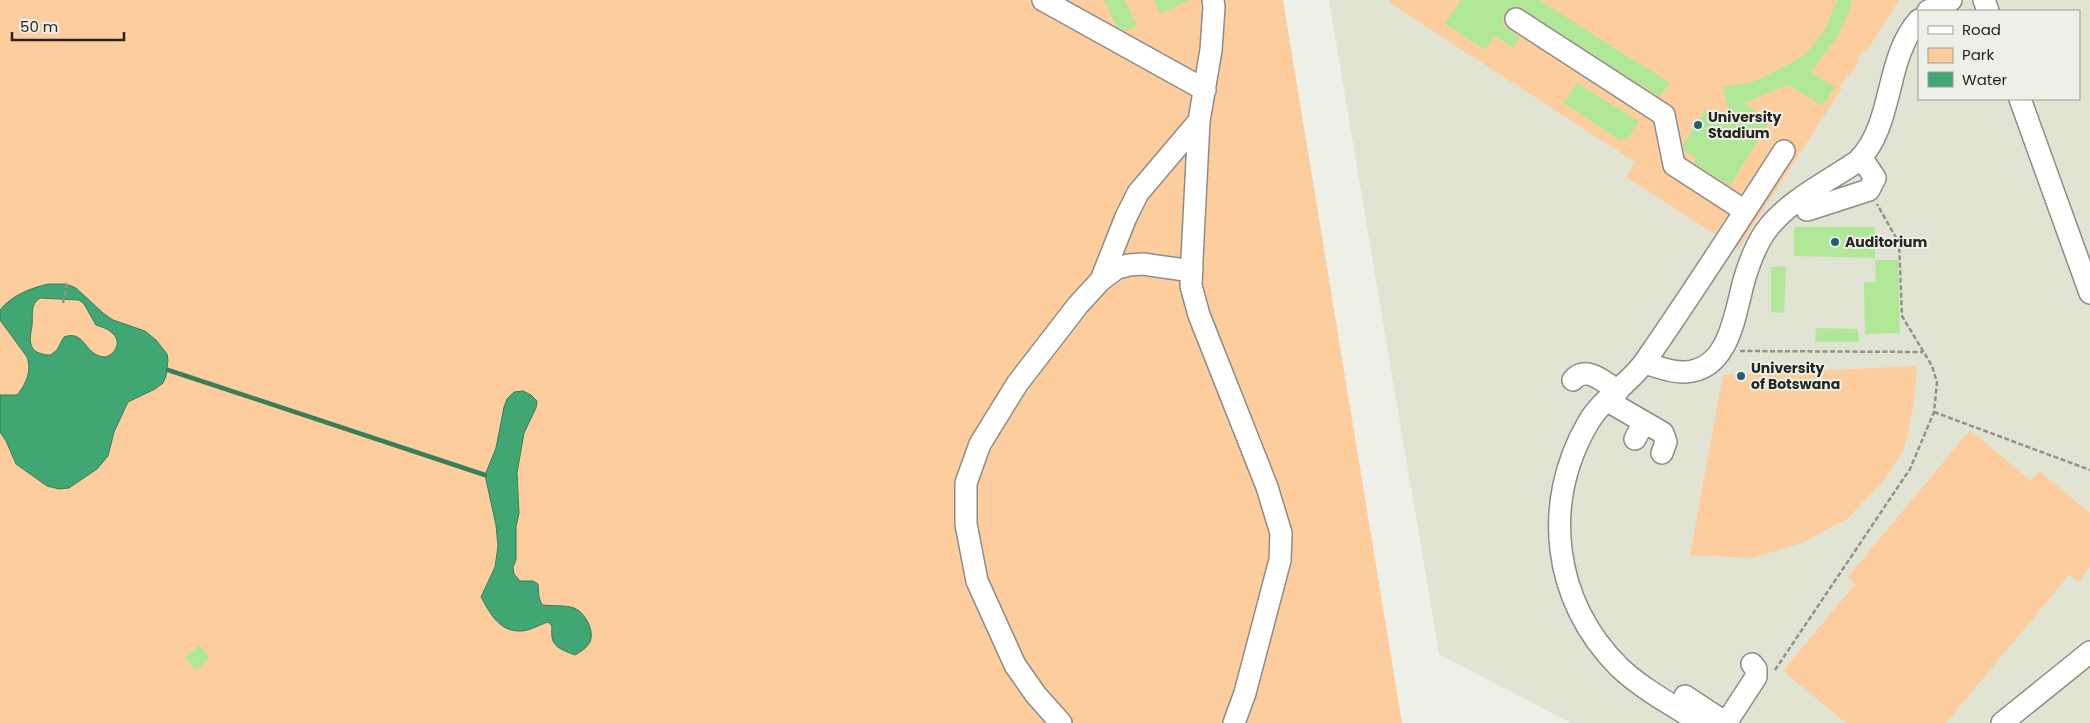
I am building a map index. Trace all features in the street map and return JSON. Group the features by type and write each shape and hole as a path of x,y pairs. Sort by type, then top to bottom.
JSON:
{"street":[{"path":"1043,0 1205,90"},
{"path":"1213,0 1211,50 1199,122 1191,286 1199,315 1267,487 1281,533 1280,560 1245,693 1234,723"},
{"path":"1930,10 1951,0"},
{"path":"1516,19 1664,115 1674,165 1745,211"},
{"path":"1644,363 1676,372 1685,372 1705,365 1720,351 1732,329 1745,276 1758,243 1766,230 1786,209 1862,157 1876,134 1906,37 1918,21"},
{"path":"2020,100 2090,293"},
{"path":"1101,280 1126,217 1138,193 1199,122"},
{"path":"1700,723 1639,683 1620,668 1604,651 1579,612 1563,570 1559,530 1562,491 1570,460 1595,411 1615,398 1644,363 1692,294 1784,151"},
{"path":"1807,210 1869,190 1875,178 1862,157"},
{"path":"1061,723 1036,696 1015,665 977,581 966,524 966,483 980,444 1017,384 1078,305 1101,280 1117,268 1129,265 1143,264 1192,271"},
{"path":"1573,380 1580,374 1588,373 1615,398 1639,430 1665,435 1666,446 1662,453"},
{"path":"1615,398 1608,419 1600,431 1584,465 1576,494 1574,529 1578,566 1592,606 1603,624 1626,652 1647,671 1726,723 1740,693 1756,677 1756,669 1752,664"},
{"path":"2002,723 2090,652"}],"path":[{"path":"1775,670 1910,470 1934,412 1937,382 1932,366 1902,316 1899,243 1869,190"},
{"path":"63,303 67,284"},
{"path":"1720,351 1923,352"},
{"path":"1934,412 2090,470"}],"shaded area":[{"name":"University of Botswana","path":"1329,0 2090,0 2090,723 1571,723 1439,654"}],"green space":[{"path":"0,0 1283,0 1402,723 0,723"},
{"name":"University Stadium","path":"1390,0 1899,0 1866,52 1863,50 1857,60 1859,62 1849,76 1847,75 1840,86 1842,88 1738,249 1626,177 1635,162 1390,3"},
{"path":"1917,366 1913,408 1904,449 1884,480 1847,519 1799,544 1752,558 1690,555 1723,375"},
{"path":"1970,430 2031,481 2039,471 2090,513 2090,567 2078,582 2069,575 1946,723 1846,723 1783,671 1855,584 1848,577"}],"water":[{"path":"48,284 66,284 76,288 113,320 145,331 156,340 167,354 168,360 163,383 128,402 114,432 108,456 97,469 69,488 59,489 47,486 16,464 0,432 0,395 17,395 25,382 29,367 27,357 0,320 0,310 16,296","holes":["40,298 79,300 84,304 96,325 114,335 117,346 113,353 106,357 99,356 93,353 77,337 71,336 64,337 57,350 51,355 42,354 34,350 30,339 33,310 37,300"]},
{"path":"523,391 537,401 536,408 524,433 517,473 519,513 516,527 514,574 520,581 533,581 538,584 542,605 574,608 582,613 590,627 591,638 585,648 575,655 556,645 552,638 552,626 548,622 524,631 507,628 496,620 481,597 495,567 498,546 496,525 485,475 496,448 507,399 514,392"}],"building":[{"path":"1104,0 1125,0 1137,26 1125,31 1116,26"},
{"path":"1154,0 1190,0 1160,14"},
{"path":"1461,0 1539,0 1670,83 1660,97 1517,7 1511,8 1506,12 1502,25 1520,37 1513,48 1495,36 1485,50 1445,24"},
{"path":"1837,0 1852,0 1850,9 1838,36 1811,72 1835,87 1823,106 1788,85 1744,103 1770,121 1730,186 1694,163 1696,158 1684,150 1683,145 1706,109 1732,126 1723,87 1752,82 1780,69 1807,53 1825,29"},
{"path":"1577,83 1639,121 1627,140 1623,138 1621,141 1563,103"},
{"name":"Auditorium","path":"1794,227 1875,227 1875,258 1794,256"},
{"path":"1875,260 1898,260 1900,333 1865,334 1864,282 1876,282"},
{"path":"1786,266 1784,313 1771,312 1771,267"},
{"path":"1816,328 1858,329 1859,342 1815,342"},
{"path":"199,645 210,658 196,671 185,657"}],"waterway":[{"path":"168,370 485,475"}],"place":[{"name":"University Stadium","path":"1698,125"},
{"name":"Auditorium","path":"1835,242"},
{"name":"University of Botswana","path":"1741,376"}]}
